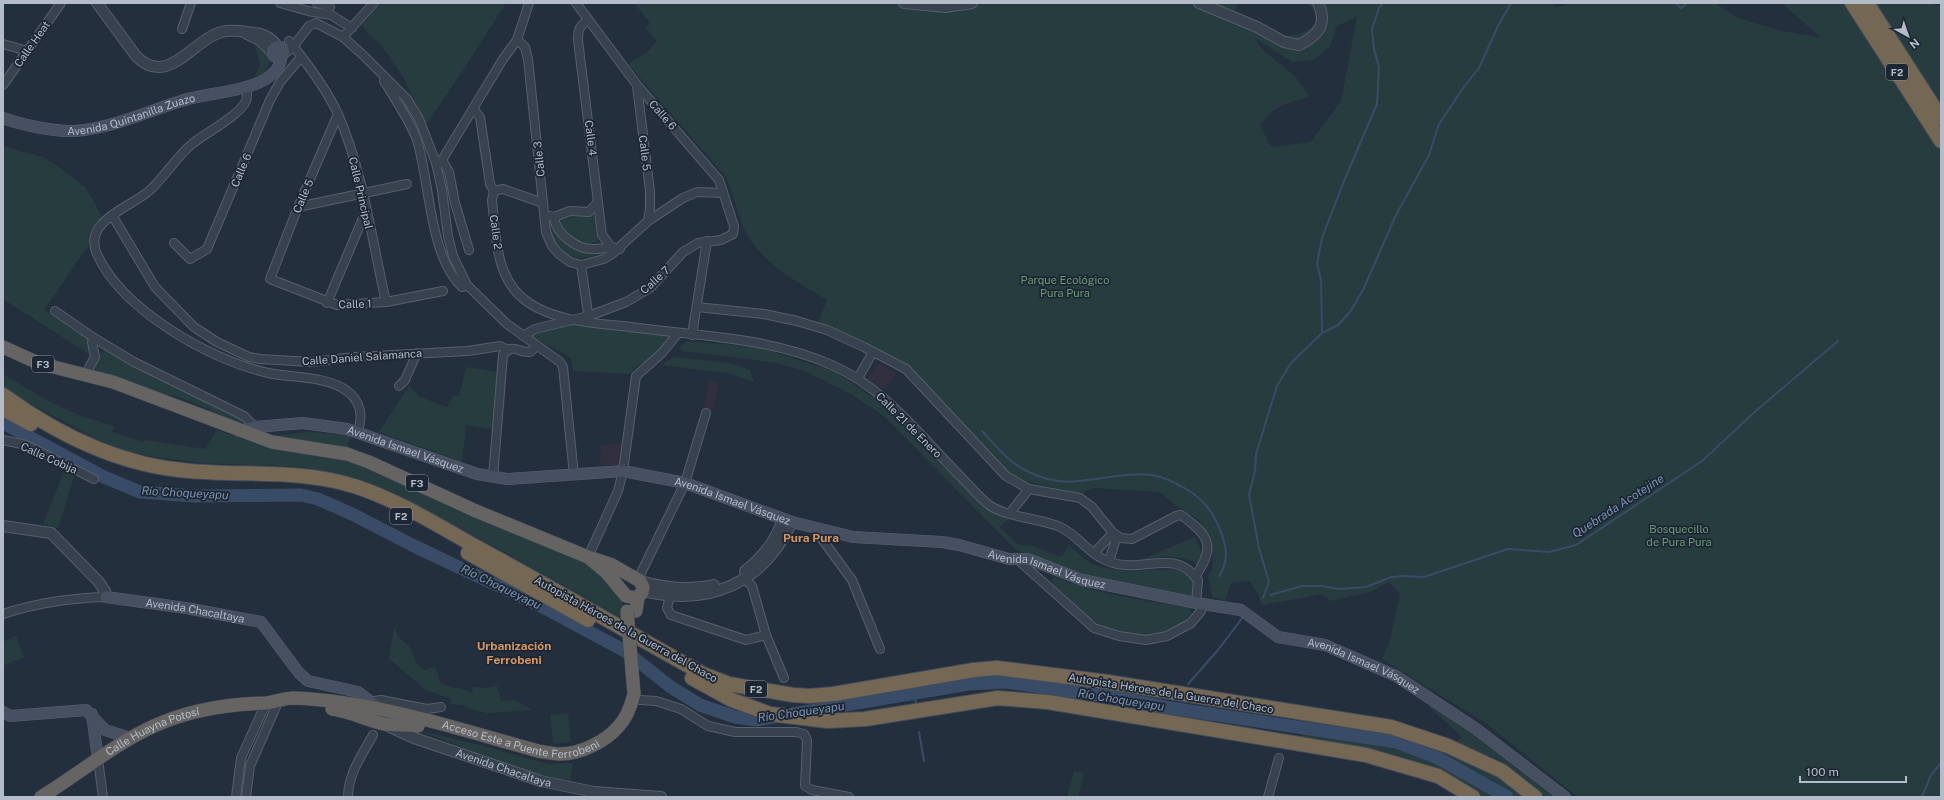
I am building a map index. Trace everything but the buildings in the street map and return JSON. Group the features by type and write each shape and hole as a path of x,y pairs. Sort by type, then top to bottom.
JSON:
{"highway":[{"name":"F2","path":"1852,3 1941,141"},
{"name":"F2","path":"1867,3 1941,118"},
{"name":"F3","path":"3,347 38,363 113,382 239,431 272,442 347,454 369,462 476,511 588,557 612,565 635,588"},
{"name":"Autopista Héroes de la Guerra del Chaco","path":"3,395 17,405 83,443 110,454 143,464 189,472 299,475 326,478 378,495 500,559 704,674 729,684 793,695 834,694 974,670 997,668 1093,680 1397,729 1448,746 1502,771 1535,797"},
{"name":"Autopista Héroes de la Guerra del Chaco","path":"3,409 79,450 113,464 148,475 186,481 272,482 327,487 352,493 423,527 732,700 770,714 828,722 865,719 998,698 1017,698 1366,755 1438,776 1473,797"},
{"name":"F3","path":"588,557 606,573 635,588"},
{"path":"635,588 631,611 638,696"},
{"name":"Acceso Este a Puente Ferrobeni","path":"382,711 538,751 559,754 585,748 606,738 618,727 638,696"},
{"name":"Acceso Este a Puente Ferrobeni","path":"384,724 404,724 476,740 535,758 562,760 577,758 596,751 613,740 626,729 635,714 638,696"},
{"name":"Calle Huayna Potosí","path":"41,797 55,793 130,738 155,725 207,709 238,704 272,702 291,706 336,710 364,707 382,711"},
{"name":"Calle Huayna Potosí","path":"364,707 384,724"}],"main road":[{"name":"Avenida Quintanilla Zuazo","path":"3,118 51,129 74,131 108,125 152,113 182,101 258,83 285,50"},
{"name":"Avenida Ismael Vásquez","path":"239,431 255,427 302,423 358,431 477,474 508,479 623,472 685,483 788,520 821,530 866,539 942,542 1009,558 1036,562 1082,580 1200,604 1241,610 1278,637 1325,645 1386,670 1475,728 1565,797"},
{"name":"Avenida Chacaltaya","path":"106,597 186,608 261,622 299,673 308,681 358,692 364,707"},
{"path":"3,712 10,716 86,710 92,714 105,730 130,738"},
{"name":"Avenida Chacaltaya","path":"382,711 404,724"},
{"path":"92,714 98,760"}],"street":[{"name":"Calle Heat","path":"3,85 61,3"},
{"path":"97,3 136,56 142,62 149,65 168,65 176,62 210,38 222,32 262,33 285,50 309,26 316,23 343,37 407,99 419,119 439,161 449,172 455,203 469,250"},
{"path":"182,29 191,3"},
{"path":"280,3 308,11 331,15 352,28"},
{"path":"317,3 330,5 331,15"},
{"path":"343,37 374,3"},
{"path":"529,3 517,40 503,58 473,109 439,161 448,236 458,269 467,285 507,324 560,362 563,367 574,475"},
{"name":"Calle 6","path":"576,3 587,20 637,85 719,180 734,226 733,234"},
{"path":"904,3 945,7 972,3"},
{"path":"1199,3 1243,20 1284,42 1299,45 1315,34 1321,27 1322,12 1318,3"},
{"name":"Calle 4","path":"587,20 581,24 578,30 578,40 602,235 611,247"},
{"name":"Calle 3","path":"517,40 525,47 528,58 546,232 552,246 563,258 581,265"},
{"path":"3,44 27,51"},
{"name":"Calle 6","path":"174,243 190,259 207,249 270,100 280,82 285,50"},
{"name":"Calle Principal","path":"285,50 318,79 338,114 356,165 386,302"},
{"path":"376,69 397,103 416,140 428,196 446,264 456,282 462,287 467,285"},
{"name":"Calle 5","path":"637,85 649,184 650,209 648,221"},
{"name":"Calle Daniel Salamanca","path":"246,86 248,94 246,102 230,118 191,144 158,182 142,197 112,215 100,225 96,233 94,246 96,253 114,283 136,304 190,343 238,365 288,377 316,379 346,390 358,404 361,421 358,431"},
{"name":"Calle 2","path":"473,109 480,117 490,184 494,190 492,200 498,250 507,278 516,292 537,308 572,319"},
{"name":"Calle 5","path":"270,279 298,207 338,114"},
{"path":"298,207 408,184"},
{"path":"494,190 503,189 543,203"},
{"path":"589,320 581,265 604,259 620,249 648,221 664,209 697,192 723,193"},
{"path":"544,212 554,217 570,211 590,212 597,203"},
{"path":"327,303 366,211"},
{"name":"Calle Daniel Salamanca","path":"112,215 155,287 194,327 218,342 249,357 311,362 354,357 468,351 500,346 508,350 514,348 530,352 537,346"},
{"path":"554,217 555,223 563,235 580,246 594,250 611,247 620,249"},
{"name":"Calle 7","path":"523,336 535,329 572,319 589,320 640,294 658,280 683,252 698,243 728,238 733,234"},
{"path":"692,335 707,241"},
{"name":"Calle 1","path":"270,279 327,303 337,305 386,302 443,291"},
{"path":"697,307 764,314 797,321 826,330 864,347 906,369 1006,476 1029,489 1080,498 1092,507 1115,534 1125,539 1132,538 1176,516 1181,515 1200,528 1206,541 1207,556 1205,563 1195,577 1199,584 1201,611 1191,623 1167,636 1146,640 1119,636 1094,628 1017,559"},
{"path":"55,311 94,338 134,362 244,416 255,427"},
{"name":"Calle 21 de Enero","path":"589,320 692,335 767,343 822,361 858,378 886,399 988,504 1034,521 1057,526 1066,530 1094,553 1109,562 1121,566 1133,567 1174,563 1188,569 1195,577"},
{"path":"588,557 618,491 623,472 637,374 662,353 678,333"},
{"path":"85,375 95,357 92,342 94,338"},
{"path":"493,477 503,355 508,350"},
{"path":"858,378 874,352"},
{"path":"399,386 405,380 418,353"},
{"path":"635,588 685,483 706,413"},
{"name":"Calle Cobija","path":"3,440 26,445 94,479"},
{"path":"1010,512 1029,489"},
{"path":"635,588 657,586 687,589 704,587 730,579 753,564 766,552 788,520"},
{"path":"635,588 670,596 702,595 715,592 745,579 763,566 777,550 788,520"},
{"path":"3,526 51,532 98,581 105,591 106,597"},
{"path":"821,530 819,535 852,580 880,649"},
{"path":"1094,553 1115,534"},
{"path":"1109,562 1115,534"},
{"path":"745,579 752,586 766,635 784,678"},
{"path":"670,596 667,608 671,615 746,640 766,635"},
{"name":"Avenida Chacaltaya","path":"3,614 51,602 106,597"},
{"path":"638,696 682,709 708,726 735,732 796,732 804,734 807,740 805,786 812,790 849,797"},
{"path":"364,707 381,700 427,709 441,707"},
{"path":"236,797 241,758 272,702"},
{"path":"246,797 250,766 272,702"},
{"name":"Avenida Chacaltaya","path":"384,724 414,738 487,764 558,786 594,792 661,797"},
{"name":"Avenida Chacaltaya","path":"404,724 442,747"},
{"path":"348,797 348,784 372,735"},
{"path":"1268,797 1279,758"},
{"path":"98,760 103,797"}],"shaded area":[{"path":"878,363 896,373 884,390 868,379"},
{"path":"710,381 719,383 712,413 703,411"},
{"path":"622,444 621,465 600,465 601,445"}],"green space":[{"path":"381,3 506,3 460,75 426,124 403,77 382,46 361,26"},
{"name":"Bosquecillo de Pura Pura","path":"634,3 1238,3 1235,10 1284,35 1289,35 1301,33 1308,30 1315,24 1314,12 1307,3 1554,3 1555,7 1578,3 1715,3 1736,17 1781,31 1820,37 1782,3 1930,3 1941,7 1941,797 1578,797 1487,724 1382,659 1390,640 1400,594 1389,582 1370,592 1331,601 1322,594 1262,605 1256,590 1250,581 1231,583 1225,601 1212,596 1208,576 1212,569 1213,556 1206,532 1199,520 1176,506 1160,492 1096,488 1077,493 1026,481 1010,473 997,461 908,365 872,348 868,343 818,322 827,300 790,277 767,259 757,248 748,237 742,224 726,177 628,64 647,52 657,41 646,29 650,23","holes":["1357,17 1341,101 1311,142 1271,147 1260,125 1282,105 1310,97 1295,76 1264,51 1254,37 1292,62 1314,60 1330,46 1337,26"]},
{"path":"254,41 270,57 269,65 266,70 261,75 254,78 260,65"},
{"path":"3,146 43,157 60,168 86,188 102,217 94,229 88,246 44,310 89,340 92,356 3,299"},
{"path":"594,215 598,241 593,243 588,243 570,236 562,227 560,222 565,218"},
{"path":"549,219 559,236 578,251 595,253 606,251 584,258 567,255 560,250 555,242 551,232"},
{"path":"563,322 671,334 673,337 650,360 633,368 631,374 573,371 571,358 533,337 531,333"},
{"path":"686,341 757,347 836,372 885,406 989,509 1012,516 1000,527 1017,544 1033,546 1061,557 1069,545 1090,563 1116,570 1186,570 1195,582 1195,597 1087,577 1016,550 886,418 851,394 805,371 777,363 684,351 680,348"},
{"path":"103,350 115,354 248,421 234,423 223,419 211,410 179,397 158,393 92,368"},
{"path":"673,357 730,363 750,370 754,382 727,373 662,365"},
{"path":"466,367 504,373 497,430 466,425 462,462 379,432 409,386 420,397 447,407 453,396 459,396"},
{"path":"3,374 43,398 78,415 114,426 113,432 143,442 144,440 205,449 217,430 260,445 303,453 351,459 390,475 453,509 500,525 590,563 621,596 624,607 623,619 510,555 396,495 352,477 302,467 203,463 154,457 124,450 100,441 3,389"},
{"path":"308,432 351,435 348,445 352,450 271,436"},
{"path":"63,465 70,473 75,474 58,528 43,524 64,471"},
{"path":"1194,537 1201,551 1201,567 1194,562 1179,557 1163,557 1138,561"},
{"path":"1054,577 1103,592 1189,608 1192,614 1181,626 1168,632 1141,637 1126,635 1098,623 1086,614 1052,582"},
{"path":"394,627 399,638 412,650 415,661 424,670 435,667 441,684 473,692 472,687 487,688 497,686 501,701 515,700 532,710 487,713 470,709 464,705 451,704 451,699 426,690 389,659"},
{"path":"16,636 24,657 3,666 3,642"},
{"path":"1431,704 1471,731 1557,797 1545,797 1502,761 1456,742 1461,738 1461,736 1429,707"},
{"path":"568,713 571,742 553,744 550,715"},
{"path":"1307,719 1386,733 1412,739 1443,749 1500,779 1527,797 1514,797 1493,781 1444,756 1412,743 1305,727"},
{"path":"418,730 548,764 573,763 570,781 550,777 512,765"},
{"path":"1303,733 1407,751 1439,764 1498,797 1484,797 1436,769 1404,757 1381,751 1302,738"},
{"path":"1074,771 1084,773 1078,797 1067,797"}],"waterway":[{"path":"1322,333 1321,280 1317,264 1322,238 1344,181 1377,104 1379,67 1374,49 1372,29 1379,8 1383,3"},
{"path":"1263,598 1269,582 1259,548 1249,495 1255,471 1256,454 1277,386 1291,363 1322,333 1338,325 1350,312 1363,290 1396,215 1429,155 1439,124 1463,88 1479,68 1498,26 1511,3"},
{"path":"1676,3 1681,8 1687,3"},
{"name":"Quebrada Acotejine","path":"1270,595 1302,586 1322,586 1339,589 1366,587 1391,577 1424,577 1508,549 1549,552 1576,545 1702,461 1758,409 1838,341"},
{"name":"Río Choqueyapu","path":"3,423 104,477 140,492 195,496 301,495 318,499 541,606 625,651 671,687 700,705 735,717 757,720 969,684 1006,682 1112,697 1171,708 1396,742 1438,758 1507,797"},
{"path":"982,431 1001,452 1015,464 1022,469 1041,477 1055,480 1083,481 1124,475 1152,475 1170,480 1186,489 1197,496 1206,505 1213,515 1221,533 1225,546 1226,558 1225,564 1219,576"},
{"name":"Quebrada Acotejine","path":"1188,684 1218,650 1243,617"},
{"path":"914,694 916,704"},
{"path":"919,732 924,761"},
{"path":"1922,797 1931,775 1941,763"}],"district":[{"name":"Pura Pura","path":"811,538"},
{"name":"Urbanización Ferrobeni","path":"514,653"}],"park label":[{"name":"Parque Ecológico Pura Pura","path":"1065,286"}]}
